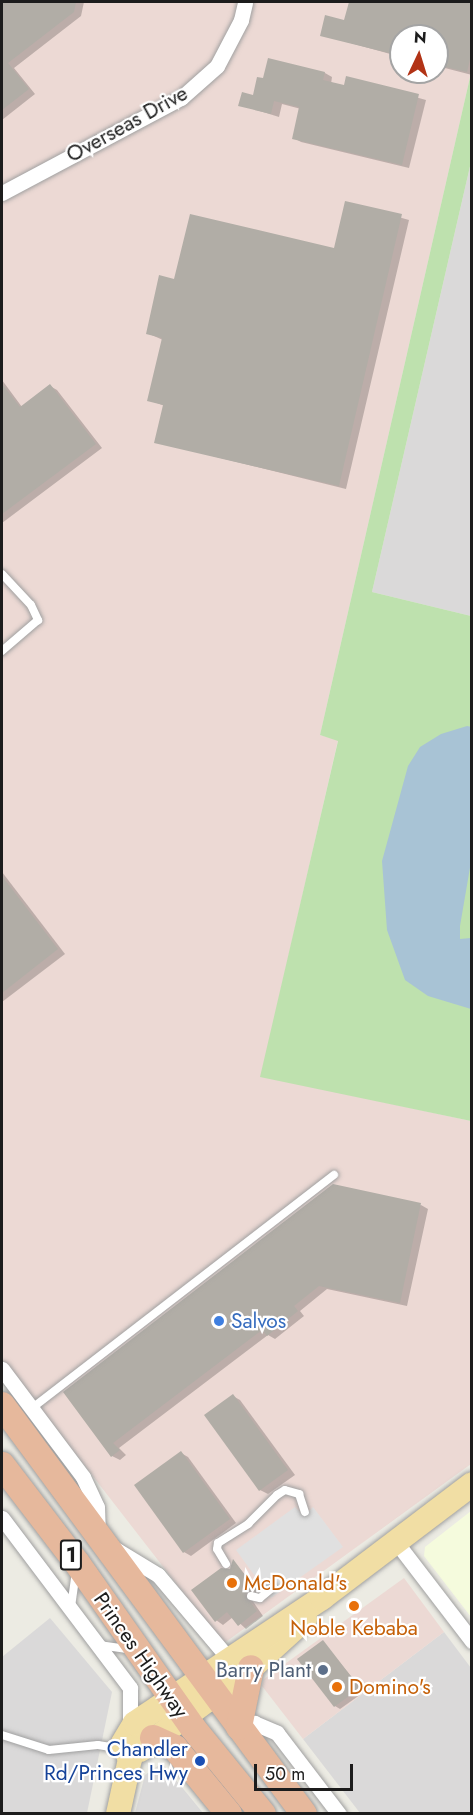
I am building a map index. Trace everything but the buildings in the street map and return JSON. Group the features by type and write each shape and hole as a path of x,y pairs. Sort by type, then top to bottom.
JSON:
{"highway":[{"name":"Princes Highway","path":"2,1406 104,1538 238,1727 304,1814"},
{"name":"Princes Highway","path":"2,1465 77,1563 177,1706 263,1814"},
{"path":"238,1727 240,1663"},
{"path":"153,1738 175,1748 184,1756 229,1814"}],"main road":[{"path":"118,1814 129,1745 177,1706 240,1663 295,1632 322,1598 471,1484"},
{"path":"129,1745 153,1738 177,1706"}],"street":[{"name":"Overseas Drive","path":"2,193 181,98 217,66 241,20 245,2"},
{"path":"2,1369 88,1486 97,1507 104,1538 158,1575 240,1663"},
{"name":"Princes Highway","path":"2,1518 131,1691 129,1745"},
{"path":"396,1542 471,1641"},
{"path":"238,1727 254,1723 277,1733 339,1814"}],"lane":[{"path":"2,573 31,606 38,620 2,651"},
{"path":"31,1408 334,1175"},
{"path":"226,1564 217,1549 218,1544 248,1524 277,1495 285,1490 299,1494 305,1512"},
{"path":"71,1609 77,1563"},
{"path":"251,1596 264,1596 273,1587"},
{"path":"97,1645 136,1650"},
{"path":"2,1735 49,1750 98,1745 129,1745"}],"shaded area":[{"path":"2,2 471,2 471,73 320,735 338,740 261,1076 471,1121 471,1464 223,1644 2,1359"},
{"path":"471,162 471,616 372,592"},
{"path":"295,1507 304,1516 313,1507 343,1547 271,1598 236,1550"},
{"path":"471,1511 471,1617 424,1556 425,1547"},
{"path":"404,1578 444,1632 303,1739 262,1686 264,1679"},
{"path":"50,1618 112,1692 87,1813 2,1814 2,1657"},
{"path":"444,1632 471,1668 471,1813 360,1813 303,1739"},
{"path":"162,1763 203,1813 135,1813 145,1775"}],"green space":[{"path":"471,73 471,162 372,592 471,616 471,1121 260,1077 338,741 320,735"}],"water":[{"path":"467,726 472,727 472,856 460,926 460,939 471,938 471,1009 428,996 405,980 387,930 382,861 408,766 420,747 441,734"}],"place":[{"name":"Salvos","path":"219,1321"},
{"name":"McDonald's","path":"232,1583"},
{"name":"Noble Kebaba","path":"354,1606"},
{"name":"Barry Plant","path":"323,1670"},
{"name":"Domino's","path":"337,1687"},
{"name":"Chandler Rd/Princes Hwy","path":"200,1761"}]}
